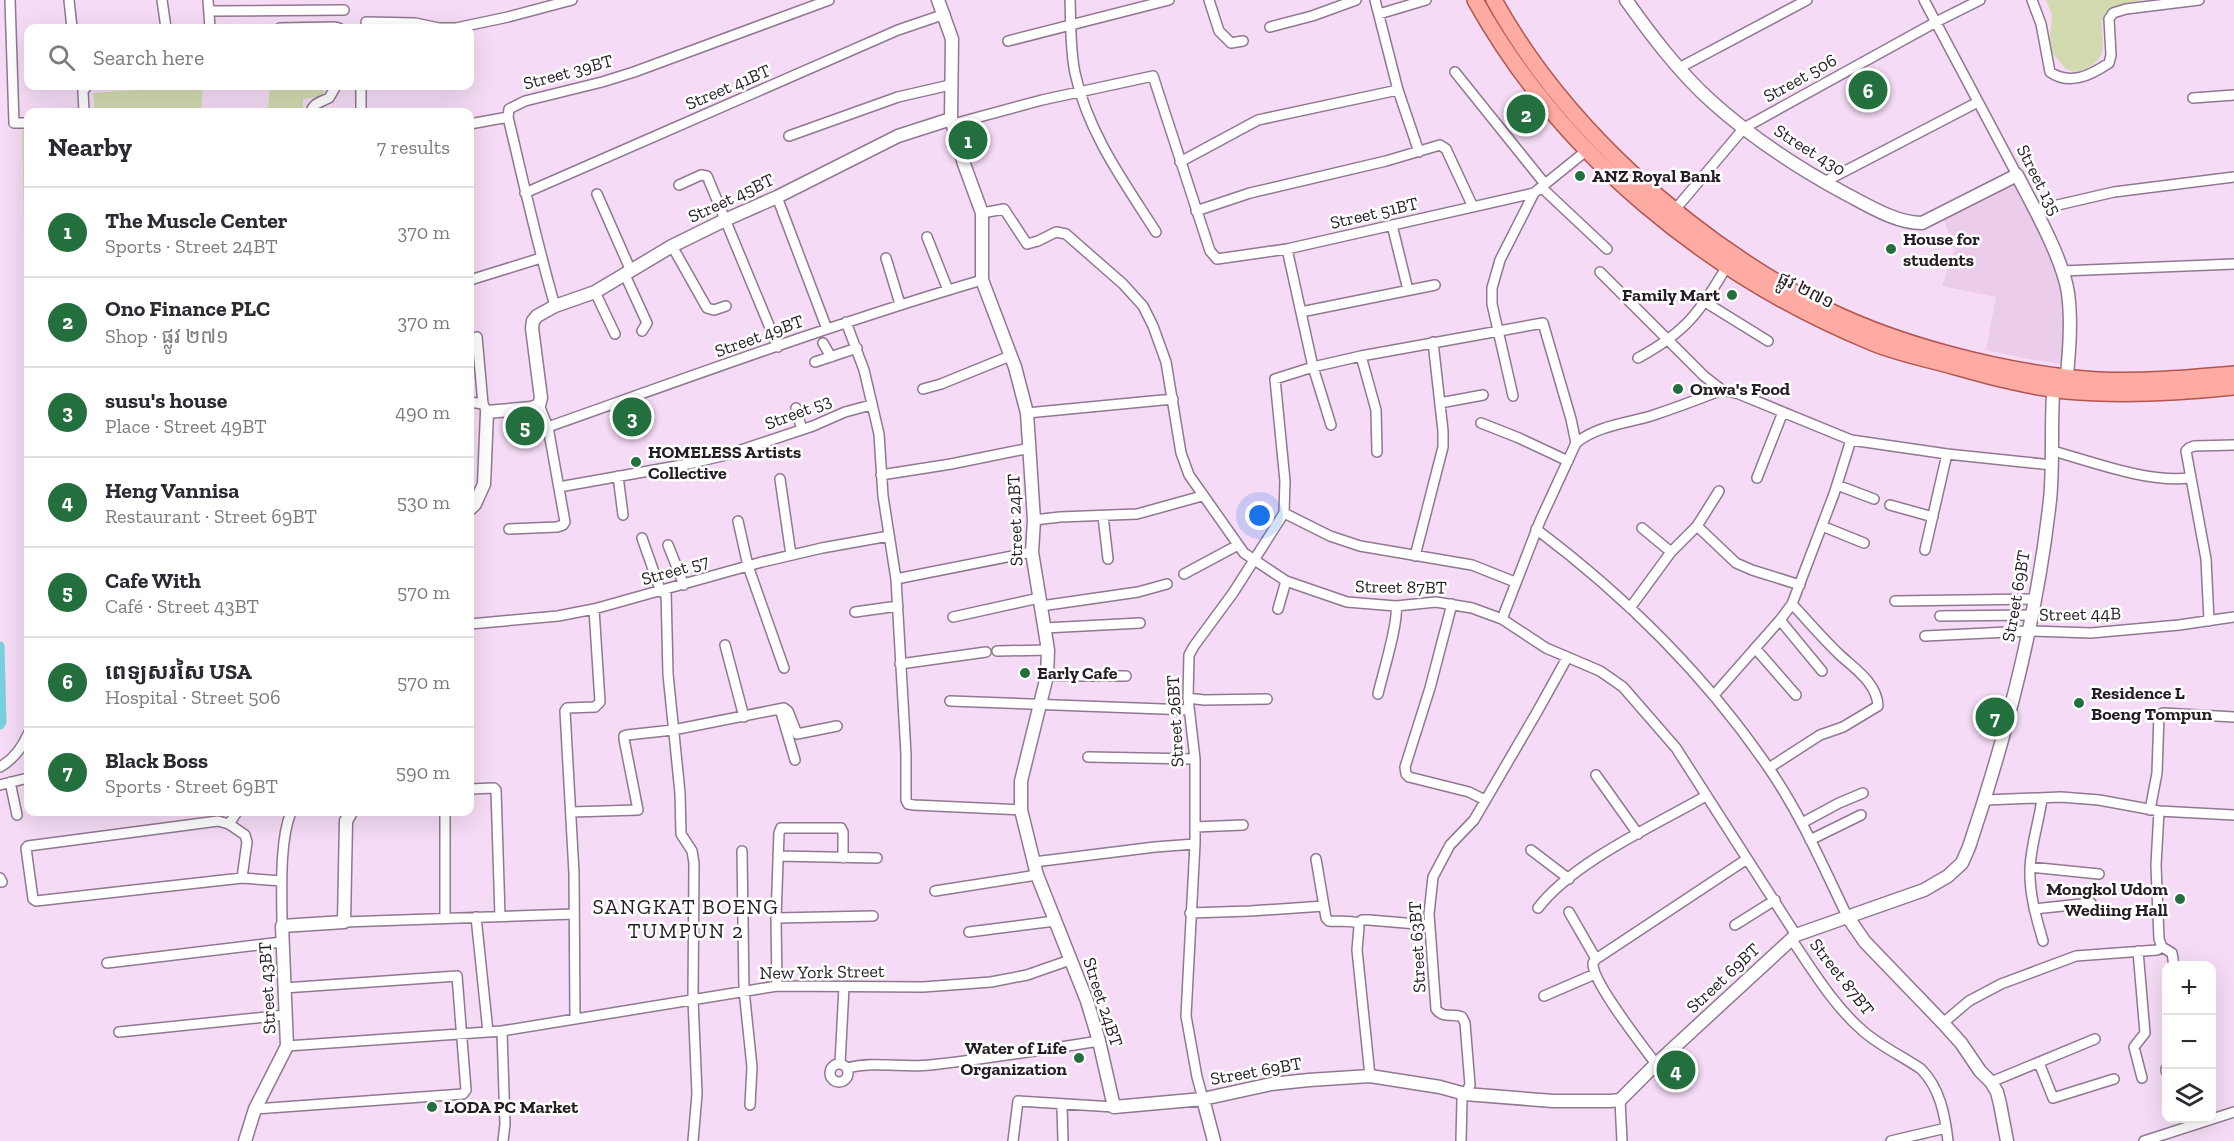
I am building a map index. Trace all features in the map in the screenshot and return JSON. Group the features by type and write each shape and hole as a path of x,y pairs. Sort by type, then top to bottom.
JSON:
{"main road":[{"name":"ផ្លូវ ២៧១","path":"1475,0 1535,91 1586,151 1623,186 1809,300 1861,323 1947,353 2060,383 2131,394 2234,387"},
{"name":"ផ្លូវ ២៧១","path":"1494,0 1547,81 1598,141 1670,216 1727,266 1804,312 1873,343 2006,380 2060,383 2234,374"}],"street":[{"path":"10,0 14,123 24,123"},
{"path":"69,0 72,24"},
{"path":"162,0 165,24"},
{"path":"208,0 210,24"},
{"path":"472,24 572,0"},
{"name":"Street 39BT","path":"508,117 512,106 525,101 634,72 829,0"},
{"name":"Street 24BT","path":"938,0 945,14 952,39 950,85 952,121 982,213 982,280 1010,356 1027,413 1034,520 1032,552 1048,650 1047,676 1021,781 1022,810 1037,875 1099,1041 1114,1107"},
{"path":"1070,0 1074,65 1080,92 1108,157 1156,232"},
{"path":"1008,41 1071,26 1134,5 1169,0"},
{"path":"1209,0 1221,35 1231,43 1243,41"},
{"path":"1270,27 1312,16 1356,0"},
{"path":"1375,0 1398,90 1419,152"},
{"path":"1379,14 1426,0"},
{"name":"Street 430","path":"1626,0 1650,34 1710,100 1783,157 1871,208 1907,222 1922,223 2017,175"},
{"path":"1679,68 1808,0"},
{"name":"Street 135","path":"1924,0 2036,210 2062,271 2068,292 2070,319 2060,383"},
{"name":"Street 506","path":"1670,216 1744,128 1980,0"},
{"path":"2032,0 2041,24 2050,72 2058,78 2069,80 2094,73 2109,63 2111,55 2109,19 2113,13 2126,9 2199,0"},
{"path":"210,11 344,10"},
{"name":"Street 41BT","path":"525,193 898,30 945,14"},
{"path":"366,22 413,24"},
{"path":"1455,72 1540,188 1607,249"},
{"path":"952,121 1153,76 1196,211 1250,193 1440,145 1443,146 1473,207"},
{"path":"789,136 898,97 950,85"},
{"path":"84,90 84,108"},
{"path":"312,108 316,103 329,98 334,90"},
{"path":"361,90 361,108"},
{"path":"1180,162 1257,120 1398,90"},
{"path":"2193,98 2234,95"},
{"path":"1824,182 1978,102"},
{"path":"474,123 508,117 541,258 555,306"},
{"name":"Street 45BT","path":"539,405 541,398 533,321 537,316 555,306 595,292 672,246 777,197 898,136 952,121"},
{"path":"1513,396 1492,304 1492,288 1500,260 1540,188 1586,151"},
{"path":"679,185 706,174 778,347"},
{"path":"2036,210 2114,192 2234,177"},
{"name":"Street 51BT","path":"1196,211 1210,251 1214,257 1220,259 1287,249 1473,207 1540,188"},
{"path":"597,194 647,323 642,331"},
{"path":"777,197 827,329"},
{"name":"Street 87BT","path":"982,213 1004,208 1027,244 1056,232 1066,234 1123,284 1143,306 1166,362 1181,453 1189,475 1238,545 1255,561 1286,581 1347,602 1396,606 1436,602 1472,608 1502,620 1566,658 1600,671 1623,687 1676,748 1775,900 1814,973 1851,1020 1864,1032 1927,1075 1938,1094 1948,1141"},
{"path":"1392,225 1408,290"},
{"path":"927,237 948,290"},
{"path":"672,246 707,308 714,310 726,306"},
{"path":"1287,249 1313,367 1331,425"},
{"path":"474,279 541,258"},
{"path":"886,258 900,304"},
{"path":"2062,271 2234,264"},
{"path":"1638,358 1669,341 1689,323 1706,302 1727,266"},
{"path":"1600,272 1704,376 1722,390 1739,394 1851,440 1947,454 2052,465"},
{"name":"Street 49BT","path":"548,427 846,322 982,280"},
{"path":"1301,312 1435,285"},
{"path":"595,292 615,334"},
{"path":"1706,302 1768,341"},
{"path":"846,322 864,369 879,434 881,475 898,606 906,800 908,804 1022,810"},
{"path":"1313,367 1433,342 1543,323 1576,443"},
{"path":"474,505 484,484 485,408 477,337"},
{"path":"1415,556 1443,447 1433,342"},
{"path":"823,343 831,357"},
{"path":"815,363 857,348"},
{"path":"923,389 1010,356"},
{"path":"1361,356 1376,410 1377,452"},
{"name":"Street 26BT","path":"1203,1099 1187,1023 1190,913 1195,844 1195,759 1188,698 1189,656 1255,561 1284,513 1285,481 1275,379 1313,367"},
{"name":"Street 69BT","path":"1013,1141 1018,1101 1114,1107 1203,1099 1271,1084 1337,1077 1370,1076 1440,1087 1465,1094 1553,1101 1620,1100 1794,937 1924,890 1948,876 1962,863 1965,855 1985,800 2017,689 2035,598 2050,500 2060,383"},
{"path":"1502,620 1536,529 1576,443 1584,436 1602,429 1661,412 1722,390"},
{"path":"1440,403 1483,395"},
{"path":"1027,413 1173,399"},
{"path":"474,404 485,408 531,408 539,405 548,427 564,510 563,525 509,529"},
{"name":"Street 53","path":"559,487 707,459 802,430 845,412 872,405"},
{"path":"796,408 802,430"},
{"path":"1757,478 1783,412"},
{"path":"1481,423 1568,461"},
{"path":"1714,695 1792,604 1822,526 1851,440"},
{"path":"2209,621 2206,559 2185,456 2189,448 2234,445"},
{"path":"881,475 1029,448"},
{"path":"2053,451 2148,476 2174,480 2189,478"},
{"path":"1924,550 1947,454"},
{"path":"618,476 623,515"},
{"path":"780,479 791,555"},
{"path":"1836,485 1874,499"},
{"path":"1630,608 1671,552 1696,526 1719,491"},
{"path":"1034,520 1137,514 1202,496"},
{"path":"1890,505 1933,517"},
{"path":"1284,513 1330,536 1360,546 1472,565 1515,582"},
{"path":"1103,516 1108,559"},
{"path":"738,521 748,566 784,668"},
{"path":"1696,526 1736,563 1800,585"},
{"path":"1822,526 1864,543"},
{"path":"1642,528 1671,552"},
{"path":"1536,529 1586,567 1630,608 1667,643 1714,695 1769,768 1802,824 1847,916 1865,942 1943,1023 1991,1082 1997,1092 2007,1141"},
{"name":"Street 57","path":"474,624 558,616 594,609 791,555 889,536"},
{"path":"642,538 663,591 668,674 680,793 681,834 693,857 693,999 697,1062 693,1141"},
{"path":"668,545 684,585"},
{"path":"1184,574 1238,545"},
{"path":"896,579 1032,552"},
{"path":"1278,609 1286,581"},
{"path":"953,617 1040,602 1138,592 1167,584"},
{"path":"1895,601 2035,598"},
{"path":"1452,604 1430,688 1405,767 1406,774 1409,777 1468,792 1485,800"},
{"path":"1769,768 1820,735 1843,727 1878,706 1878,700 1857,668 1841,656 1792,604"},
{"path":"855,612 898,606"},
{"path":"1378,694 1394,629 1396,606"},
{"path":"575,1018 571,812 565,711 567,708 595,707 600,702 594,609"},
{"path":"1940,616 2032,615"},
{"name":"Street 44B","path":"1925,636 2029,631 2091,633 2234,617"},
{"path":"1780,620 1822,671"},
{"path":"1045,628 1140,623"},
{"path":"725,645 744,717"},
{"path":"1755,648 1796,695"},
{"path":"997,651 1048,650"},
{"path":"900,664 986,652"},
{"name":"Street 63BT","path":"1461,1141 1462,1099 1470,1085 1465,1023 1462,1017 1445,1016 1436,1009 1429,925 1433,877 1450,845 1474,820 1566,658"},
{"path":"1047,676 1126,676"},
{"path":"1188,698 1267,699"},
{"path":"950,701 1189,710"},
{"path":"571,812 638,810 624,736 673,730 784,708 788,711 796,734 837,726"},
{"path":"780,709 795,760"},
{"path":"2173,961 2172,953 2162,947 2159,939 2154,811 2159,715 2163,713 2234,717"},
{"path":"0,767 8,762 24,743"},
{"path":"1088,757 1195,759"},
{"path":"1596,775 1638,834"},
{"path":"17,815 5,783 24,779"},
{"path":"474,789 496,790 500,916"},
{"path":"1802,824 1839,803 1863,794"},
{"path":"1538,908 1545,898 1598,856 1706,796"},
{"path":"1985,800 2061,797 2099,800 2154,811 2234,815"},
{"path":"2042,799 2030,867 2031,892 2043,941"},
{"path":"1810,840 1861,815"},
{"path":"229,824 234,816"},
{"path":"282,926 282,881 290,816"},
{"path":"349,816 346,821 344,922 574,914"},
{"path":"445,816 445,918"},
{"path":"242,878 246,838 243,833 229,824 215,821 27,846 33,899 36,901 242,878 282,881"},
{"path":"1195,827 1243,825"},
{"path":"777,986 776,918 779,833 782,828 837,827 843,832 843,858"},
{"path":"1034,862 1195,844"},
{"path":"1531,850 1569,879"},
{"path":"742,851 744,990 752,1067 750,1105"},
{"path":"778,856 877,858"},
{"path":"1316,859 1326,918 1329,921 1358,923 1362,920 1369,920 1429,925"},
{"path":"1656,1064 1618,1012 1595,974 1593,967 1596,959 1747,859"},
{"path":"2030,867 2099,874"},
{"path":"935,891 1037,875"},
{"path":"1735,925 1775,900"},
{"path":"2034,909 2091,903"},
{"path":"1190,913 1324,906"},
{"path":"1569,912 1596,959"},
{"path":"776,918 873,916"},
{"path":"476,917 488,1032"},
{"path":"969,932 1055,921"},
{"name":"Street 43BT","path":"245,1141 255,1108 287,1046 282,926 344,922"},
{"path":"1358,923 1357,950 1370,1076"},
{"path":"107,963 282,942"},
{"path":"1943,1023 1969,1001 2001,984 2076,956 2157,950 2162,947"},
{"path":"2138,951 2145,1033 2134,1047 2142,1078"},
{"name":"New York Street","path":"287,1046 502,1031 777,986 923,987 991,982 1027,975 1070,960"},
{"path":"1544,996 1595,974"},
{"path":"255,1108 463,1094 466,1090 457,976 284,988"},
{"path":"844,987 844,1066 872,1064 927,1066 1099,1041"},
{"path":"119,1032 286,1015"},
{"path":"502,1031 505,1124 503,1141"},
{"path":"1991,1082 2095,1039"},
{"path":"2039,1063 2053,1098 2114,1079"},
{"path":"1203,1099 1214,1141"},
{"path":"1620,1100 1622,1141"},
{"path":"1062,1105 1063,1141"},
{"path":"2144,1141 2234,1112"},
{"path":"2181,1123 2183,1129"},
{"path":"1891,1141 1947,1128"}],"shaded area":[{"path":"2015,181 2033,214 2055,268 2062,292 2066,316 2063,364 1986,350 1996,297 1942,286 1955,248 1945,244 1949,235 1943,217"}],"green space":[{"path":"2046,0 2143,0 2119,5 2107,12 2102,26 2102,52 2090,66 2075,72 2066,69 2052,53 2050,38 2052,15"},
{"path":"134,90 203,90 201,108 95,108 93,93"},
{"path":"270,90 324,90 322,96 303,99 303,108 268,108"},
{"path":"22,130 24,130 24,230"}],"waterway":[{"path":"0,646 2,722 0,725"}],"place":[{"name":"ពេទ្យសរសៃ USA","path":"1868,90"},
{"name":"Ono Finance PLC","path":"1526,114"},
{"name":"The Muscle Center","path":"968,140"},
{"name":"ANZ Royal Bank","path":"1580,176"},
{"name":"House for students","path":"1891,249"},
{"name":"Family Mart","path":"1732,295"},
{"name":"Onwa's Food","path":"1678,389"},
{"name":"susu's house","path":"632,417"},
{"name":"Cafe With","path":"525,426"},
{"name":"HOMELESS Artists Collective","path":"636,462"},
{"name":"Early Cafe","path":"1025,673"},
{"name":"Residence L Boeng Tompun","path":"2079,703"},
{"name":"Black Boss","path":"1995,717"},
{"name":"Mongkol Udom Wediing Hall","path":"2180,899"},
{"name":"Water of Life Organization","path":"1079,1058"},
{"name":"Heng Vannisa","path":"1676,1070"},
{"name":"LODA PC Market","path":"432,1107"}],"district":[{"name":"SANGKAT BOENG TUMPUN 2","path":"686,918"}]}
